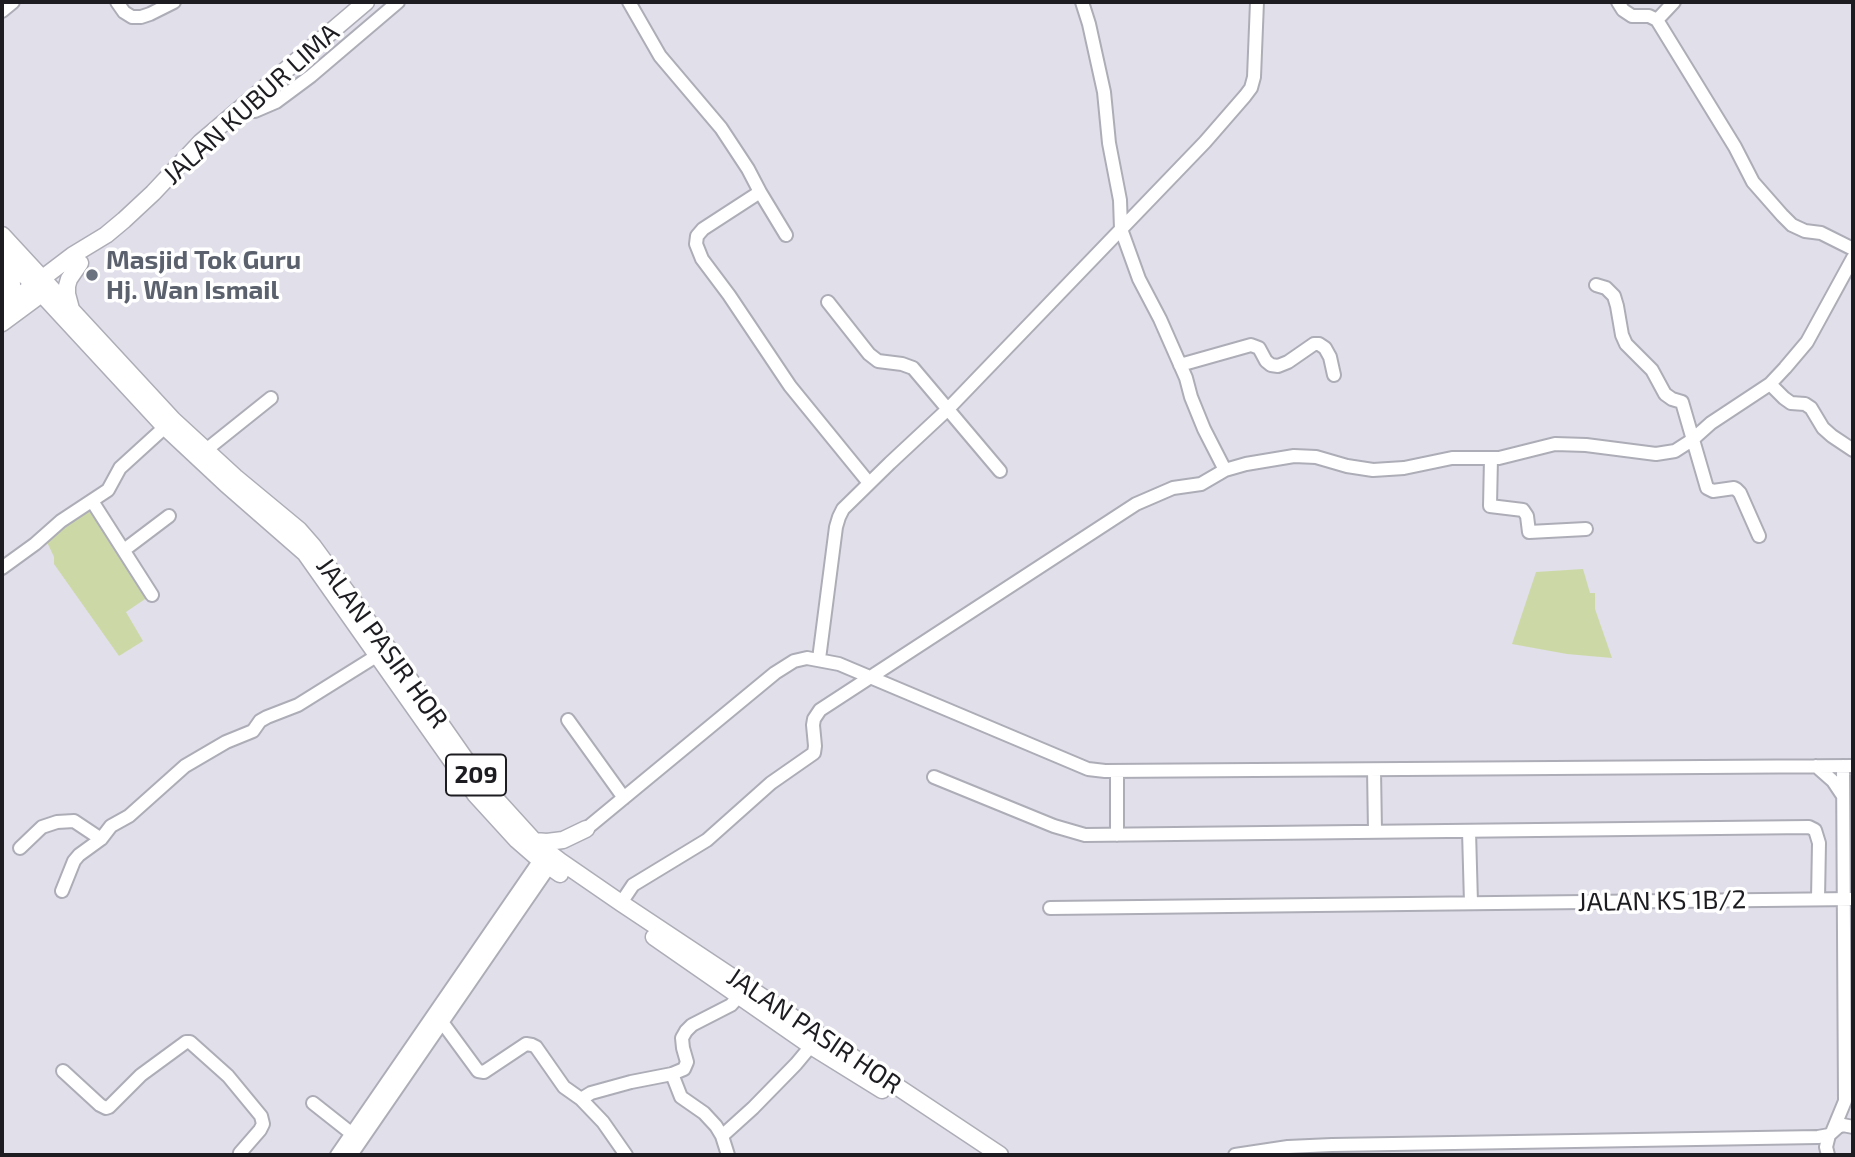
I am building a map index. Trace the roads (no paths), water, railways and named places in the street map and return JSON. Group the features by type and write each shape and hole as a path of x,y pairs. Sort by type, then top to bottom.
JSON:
{"main road":[{"name":"JALAN KUBUR LIMA","path":"42,286 124,220 199,144 366,2"},
{"name":"JALAN PASIR HOR","path":"2,235 7,251 42,286 165,428 305,552 475,794 503,826 545,863 681,957 811,1046 981,1155"},
{"path":"2,307 11,292 12,284 7,251 45,264 76,259"},
{"path":"2,323 22,313 37,310 68,316 67,286 76,259"},
{"path":"2,307 42,286"},
{"path":"2,323 42,286"},
{"name":"JALAN PASIR HOR","path":"68,316 205,450 313,546 484,786 534,841 621,903 1000,1155"},
{"path":"534,841 563,840 586,829"},
{"path":"572,869 568,859 569,850 574,840 586,829"}],"street":[{"path":"2,11 13,2"},
{"path":"117,2 124,12 132,17 141,17 174,2"},
{"path":"246,104 255,111 275,102 311,76 398,2"},
{"path":"629,2 660,56 721,128 786,235"},
{"path":"1082,2 1104,92 1109,143 1120,200 1121,229 1139,279 1181,365 1200,420 1225,470"},
{"path":"820,659 839,517 844,509 948,409 1205,142 1245,96 1254,77 1256,2"},
{"path":"1618,2 1623,10 1632,16 1649,16 1657,20 1735,147 1753,182 1792,225 1805,231 1833,237 1853,249"},
{"path":"1657,20 1674,2"},
{"path":"760,192 703,229 697,236 698,251 790,386 869,483"},
{"path":"621,903 633,885 707,840 771,783 814,754 816,746 813,725 820,710 1136,504 1173,488 1201,484 1225,470 1257,462 1307,456 1373,470 1404,468 1452,458 1513,455 1555,444 1656,454 1675,451 1711,423 1770,384 1807,341 1853,258"},
{"path":"1595,285 1606,288 1614,296 1626,344 1652,370 1665,394 1682,402 1707,488 1713,491 1736,489 1759,536"},
{"path":"828,302 878,361 913,368 1000,471"},
{"path":"1181,365 1251,345 1259,348 1271,365 1278,366 1314,344 1319,344 1330,357 1334,375"},
{"path":"1770,384 1791,403 1805,404 1811,408 1823,428 1853,450"},
{"path":"205,450 271,398"},
{"path":"2,568 61,521 108,490 120,468 165,428"},
{"path":"1491,458 1490,506 1523,510 1527,516 1529,532 1586,529"},
{"path":"92,501 152,595"},
{"path":"124,550 169,516"},
{"path":"62,891 74,861 102,839 111,826 129,816 185,766 226,742 253,732 260,721 299,705 377,655"},
{"path":"586,829 785,665 807,658 839,664 1088,769 1117,772 1848,766 1843,796 1848,899 1845,1101 1826,1147 1828,1155"},
{"path":"568,720 624,798"},
{"path":"1816,766 1833,781 1843,796"},
{"path":"1374,770 1375,831"},
{"path":"1117,772 1117,835"},
{"path":"934,777 1054,826 1085,835 1809,827 1815,830 1819,843 1818,899"},
{"path":"1843,796 1853,785"},
{"path":"20,848 41,827 57,822 74,821 102,839"},
{"path":"1469,831 1471,903"},
{"path":"337,1155 356,1138 442,1022 545,863"},
{"path":"352,1155 356,1138 545,863"},
{"name":"JALAN KS 1B/2","path":"1050,908 1848,899"},
{"path":"581,1099 591,1093 684,1069 687,1062 682,1038 686,1031 692,1025 731,1005 739,996"},
{"path":"442,1022 478,1070 484,1072 526,1044 536,1047 564,1087 581,1099 603,1122 626,1155"},
{"path":"63,1071 106,1108 141,1076 186,1042 190,1042 228,1076 261,1116 263,1124 260,1130 241,1155"},
{"path":"722,1136 753,1108 811,1046"},
{"path":"672,1074 681,1097 704,1113 716,1126 728,1155"},
{"path":"1845,1101 1853,1120"},
{"path":"313,1102 356,1138"},
{"path":"1235,1155 1288,1147 1332,1145 1468,1149 1805,1138 1831,1133 1843,1125 1853,1127"}],"place":[{"name":"Masjid Tok Guru Hj. Wan Ismail","path":"92,275"}]}
